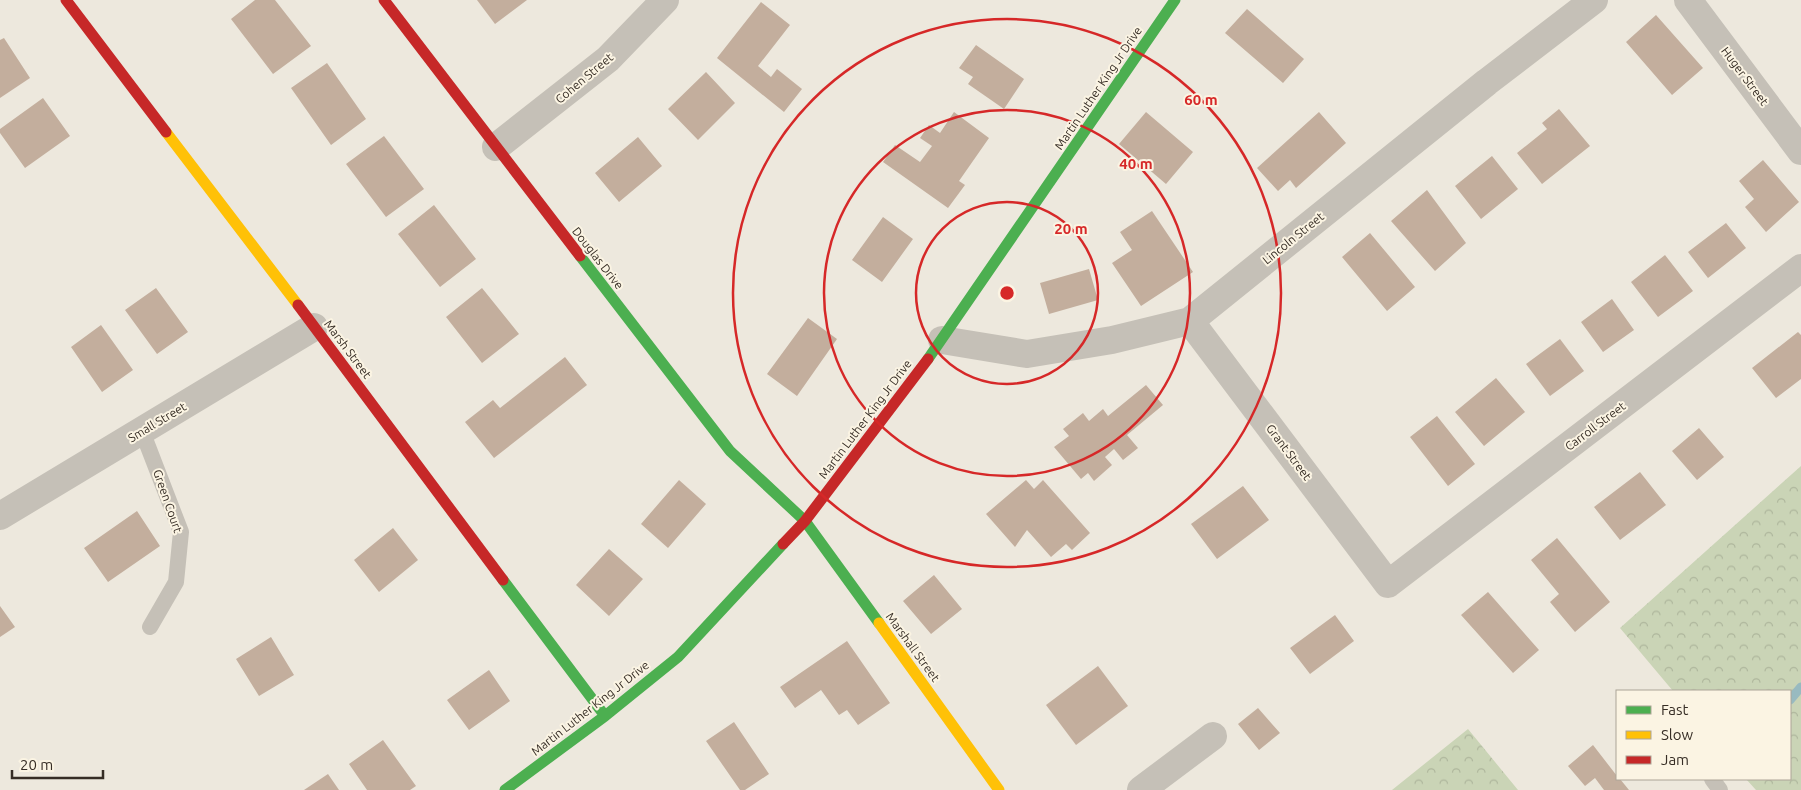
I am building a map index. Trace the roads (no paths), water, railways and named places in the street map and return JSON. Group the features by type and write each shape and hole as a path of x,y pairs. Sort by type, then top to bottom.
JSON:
{"street":[{"name":"Marsh Street","path":"66,0 605,716"},
{"name":"Douglas Drive","path":"384,0 730,450 805,521"},
{"name":"Cohen Street","path":"496,147 608,60 665,0"},
{"name":"Martin Luther King Jr Drive","path":"505,790 605,716 678,657 805,521 942,340 1175,0"},
{"name":"Lincoln Street","path":"942,340 1027,354 1112,340 1190,321 1487,82 1594,0"},
{"name":"Huger Street","path":"1688,0 1801,152"},
{"name":"Carroll Street","path":"1388,584 1801,268"},
{"name":"Grant Street","path":"1190,321 1388,584"},
{"name":"Small Street","path":"0,516 314,327"},
{"name":"Marshall Street","path":"805,521 999,790"},
{"path":"1141,790 1213,736"}],"lane":[{"name":"Green Court","path":"142,431 181,532 176,582 150,627"}],"waterway":[{"path":"1791,699 1801,687"}]}
